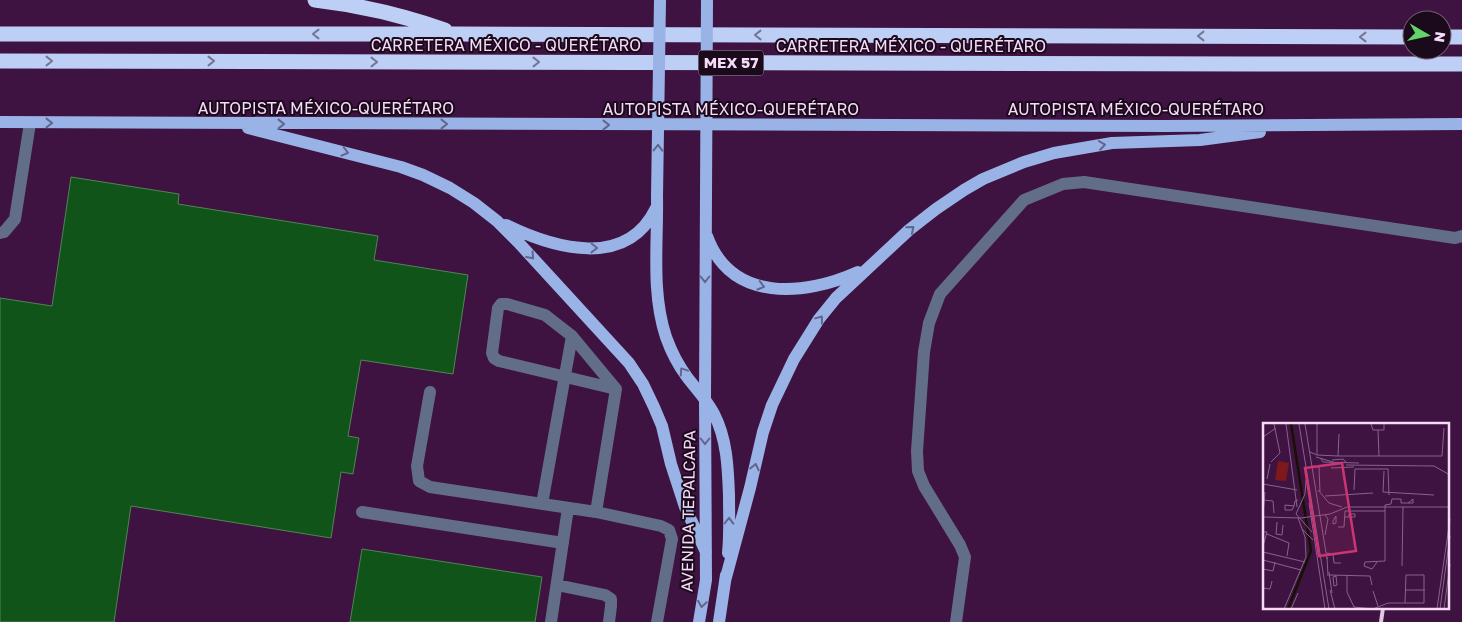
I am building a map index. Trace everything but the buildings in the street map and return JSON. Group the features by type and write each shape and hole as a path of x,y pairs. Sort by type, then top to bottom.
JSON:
{"highway":[{"path":"315,0 393,14 455,34"},
{"name":"CARRETERA MÉXICO - QUERÉTARO","path":"0,34 1402,37"},
{"name":"CARRETERA MÉXICO - QUERÉTARO","path":"0,61 1462,64"}],"main road":[{"name":"AVENIDA TEPALCAPA","path":"660,0 657,201 658,296 666,336 677,363 714,414 721,431 728,465 728,548 719,622"},
{"name":"AVENIDA TEPALCAPA","path":"700,622 706,580 705,230 707,0"},
{"name":"AUTOPISTA MÉXICO-QUERÉTARO","path":"0,122 230,124 1462,124"},
{"path":"230,124 408,169 450,188 474,203 497,221 629,363 643,384 662,426 671,464 685,507 706,552"},
{"path":"725,582 763,432 783,380 802,345 820,319 849,286 909,230 964,190 990,176 1024,162 1054,153 1140,141 1208,139 1261,132 1289,125"},
{"path":"497,221 517,231 545,240 598,249 618,245 636,234 652,216 657,201"},
{"path":"705,230 717,256 726,267 747,281 769,288 820,286 840,280 876,262"}],"lane":[{"path":"0,233 4,232 16,219 30,123"},
{"path":"956,622 965,557 960,545 924,486 918,470 917,451 924,352 929,323 940,294 1024,200 1063,184 1084,182 1455,238 1462,236"},
{"path":"596,512 616,389 572,336 545,314 506,304 501,304 498,308 492,353 494,358 499,361 616,389"},
{"path":"542,504 572,336"},
{"path":"430,392 417,466 419,481 430,487 596,512 662,526 669,530 672,539 658,622"},
{"path":"551,622 568,508"},
{"path":"362,512 563,543"},
{"path":"556,585 605,595 610,599 609,622"}],"railway":[{"path":"1381,622 1383,610"}]}
